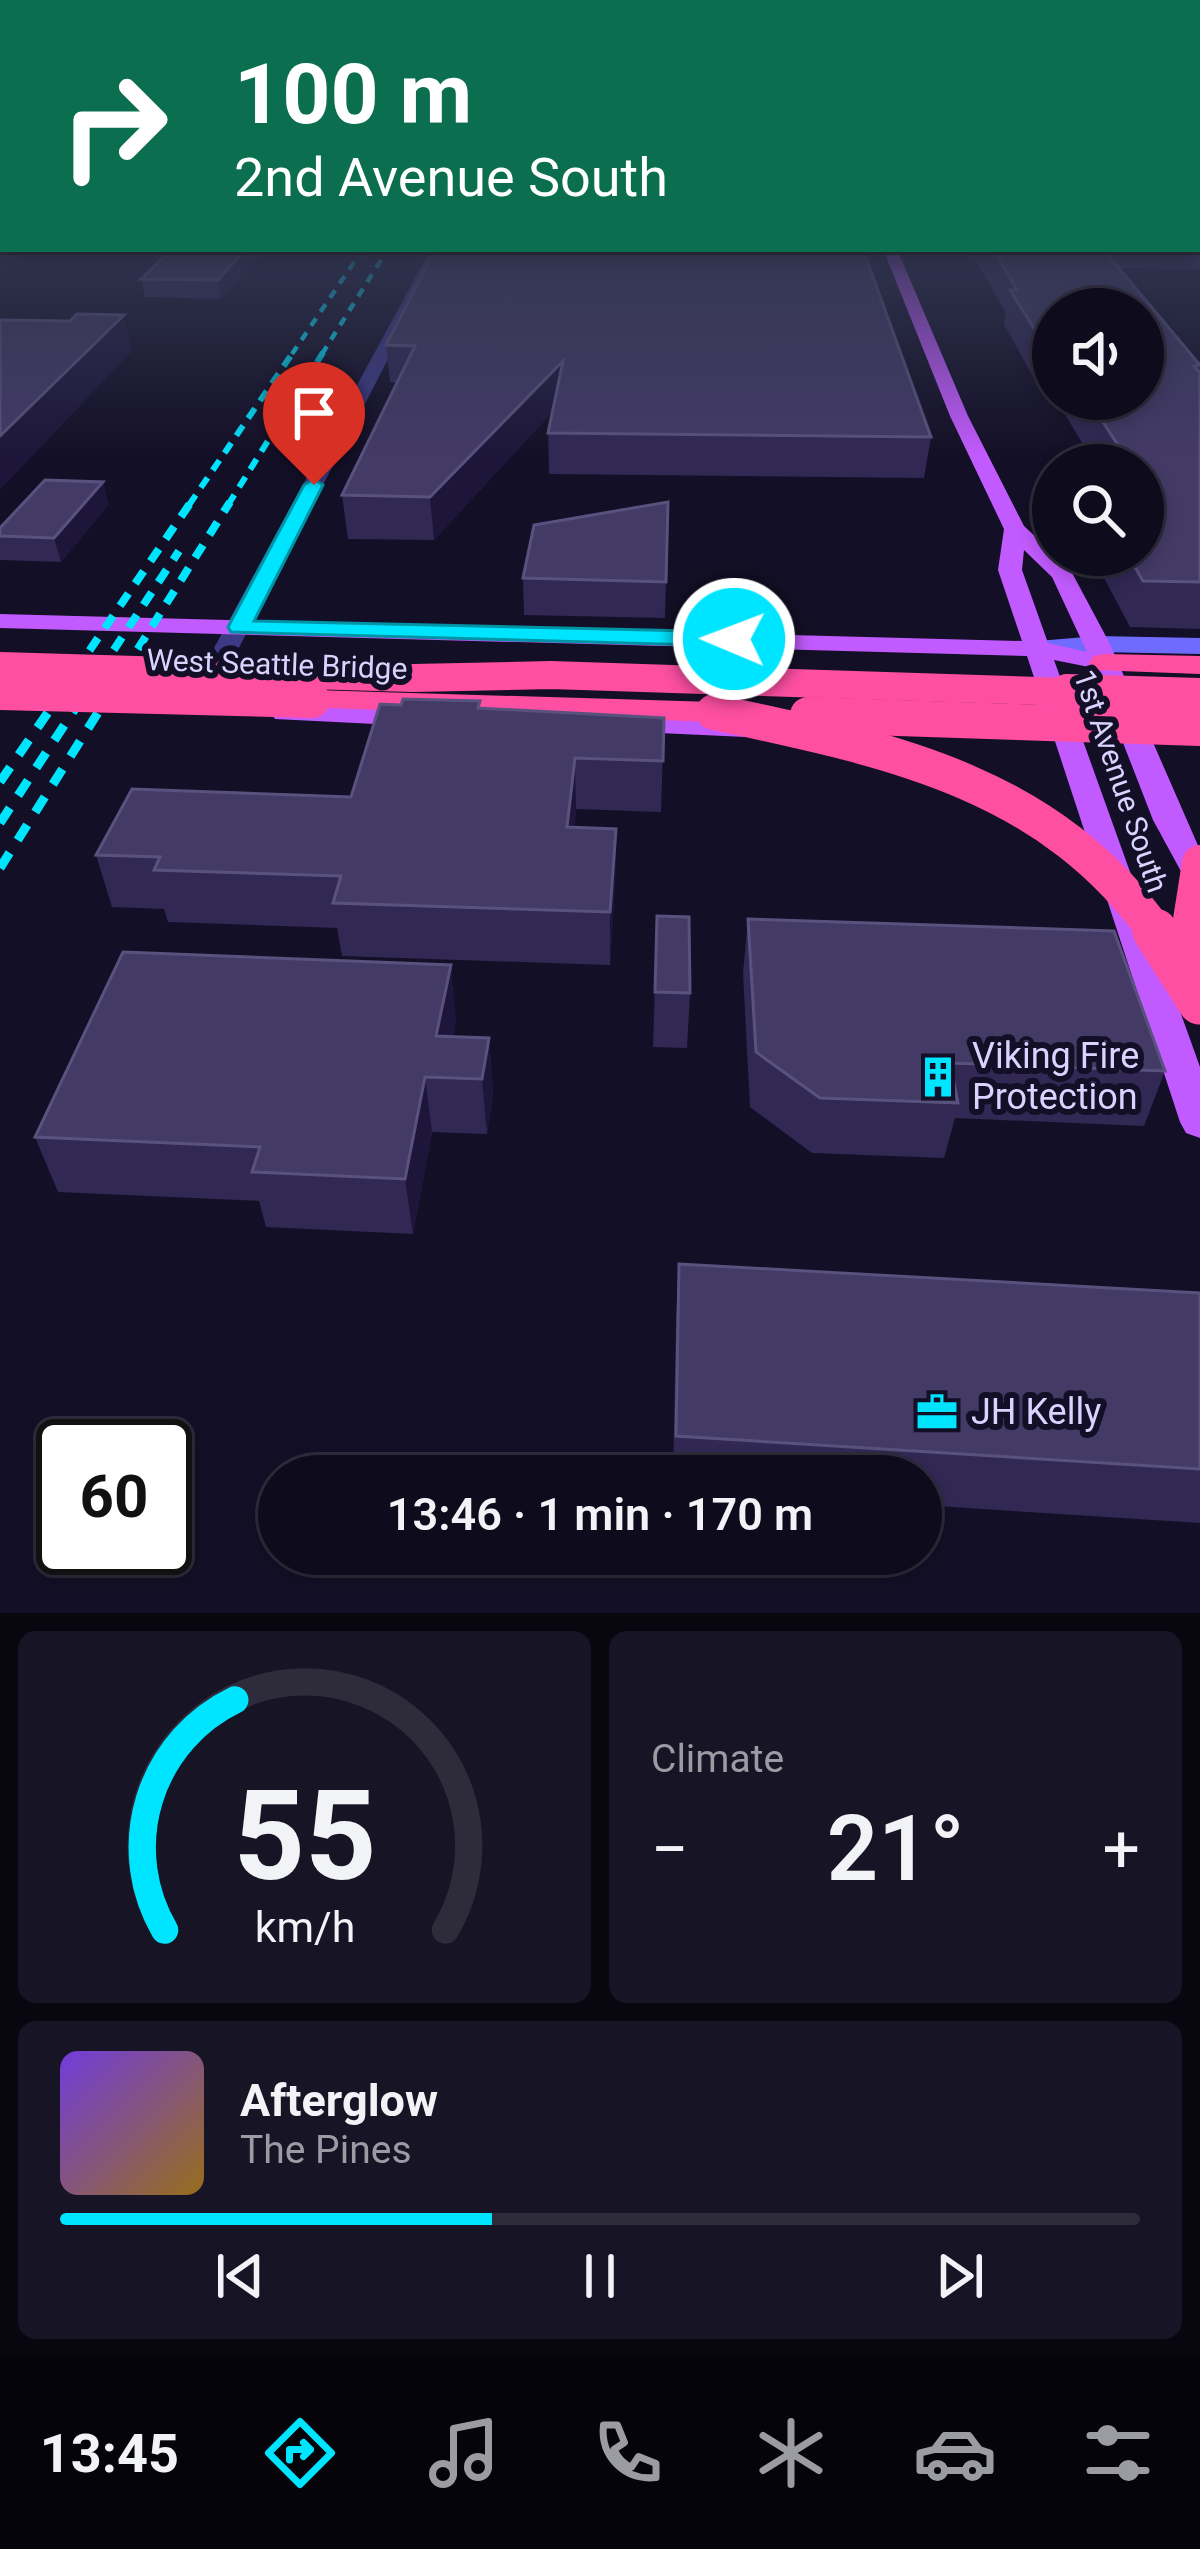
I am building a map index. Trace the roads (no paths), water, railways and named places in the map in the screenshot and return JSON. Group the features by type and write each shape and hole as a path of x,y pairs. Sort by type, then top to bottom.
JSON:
{"highway":[{"path":"0,650 420,663 551,675"},
{"path":"1101,653 1200,665"},
{"name":"West Seattle Bridge","path":"0,666 413,678 551,675 1200,695"},
{"name":"West Seattle Bridge","path":"0,692 1200,728"},
{"path":"714,712 920,760 1032,810 1090,855 1137,903 1171,948 1200,1002"},
{"path":"1200,863 1192,920 1200,958"}],"main road":[{"name":"1st Avenue South","path":"914,307 959,416 1015,529 1062,574 1101,653 1168,820 1200,879"},
{"name":"1st Avenue South","path":"1015,529 1010,570 1200,1122"},
{"path":"0,621 1101,653 1200,646"},
{"path":"0,705 1200,743"}],"street":[{"path":"193,710 407,307"}],"railway":[{"path":"292,354 324,307"},
{"path":"322,354 351,307"},
{"path":"189,505 294,351"},
{"path":"228,505 324,351"},
{"path":"59,695 191,502"},
{"path":"109,695 230,502"},
{"path":"84,695 179,551"},
{"path":"0,782 62,692"},
{"path":"0,823 86,692"},
{"path":"0,868 111,692"}],"place":[{"name":"Viking Fire Protection","path":"938,1077"},
{"name":"JH Kelly","path":"937,1412"}]}
